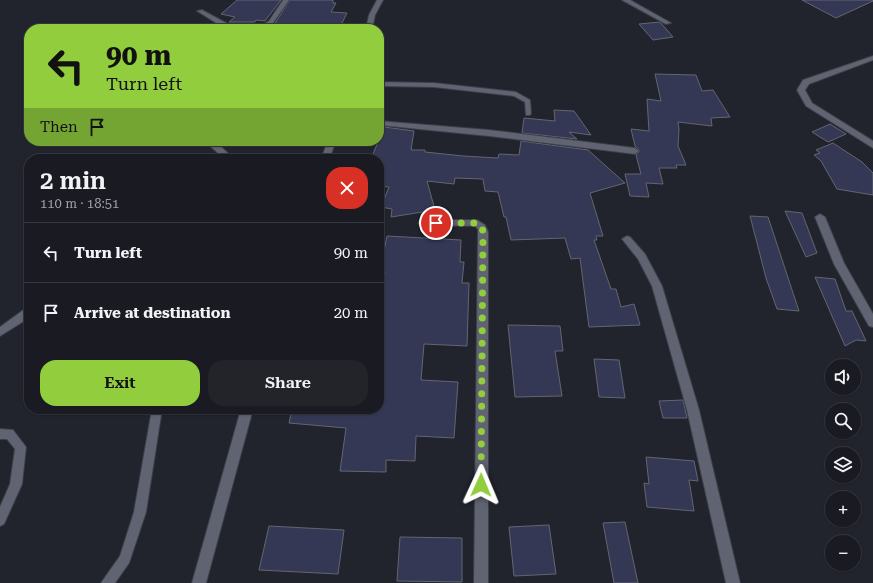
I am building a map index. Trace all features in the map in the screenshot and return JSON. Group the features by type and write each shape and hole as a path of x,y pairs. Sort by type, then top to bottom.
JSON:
{"street":[{"path":"268,24 271,22 286,0"},
{"path":"370,24 372,15 380,0"},
{"path":"625,0 668,23"},
{"path":"200,11 221,24"},
{"path":"873,58 806,82 801,90 809,104 873,145"},
{"path":"384,123 489,133 635,151"},
{"path":"215,146 224,154"},
{"path":"820,217 839,264 873,323"},
{"path":"423,223 477,223 482,227 483,232 481,583"},
{"path":"627,239 642,256 657,286 693,410 733,583"},
{"path":"199,583 246,414"}],"lane":[{"path":"384,84 434,85 516,94 528,101 528,113"},
{"path":"0,332 24,316"},
{"path":"107,583 125,560 140,512 156,414"},
{"path":"0,434 9,434 21,447 16,484 0,520"}],"building":[{"path":"237,0 281,0 265,21 256,20 255,22 229,22 235,17 221,14"},
{"path":"290,0 333,0 333,3 336,3 331,12 347,13 342,24 275,23"},
{"path":"802,0 873,0 873,1 836,18"},
{"path":"660,22 673,37 653,40 639,24"},
{"path":"655,74 696,75 702,91 713,90 730,117 711,118 712,126 678,122 678,146 686,165 676,165 677,168 659,168 663,184 646,183 649,197 630,196 625,174 641,174 636,155 640,151 635,146 631,129 649,131 647,99 661,101"},
{"path":"554,110 574,111 591,135 569,132 577,139 522,133 524,118 555,121"},
{"path":"830,124 846,134 828,142 812,132"},
{"path":"384,127 414,131 411,150 425,150 425,152 498,158 499,154 519,155 521,141 588,150 625,183 590,193 603,236 596,236 597,240 594,240 611,289 616,289 621,307 634,304 640,325 589,327 580,258 571,259 565,238 511,240 498,192 485,191 483,179 455,178 454,184 427,181 435,210 391,217 392,209 384,208 384,200 389,187 384,186 384,154 373,154 376,146 384,146"},
{"path":"833,143 862,162 873,173 873,195 837,189 821,161 814,155 820,153 816,150"},
{"path":"785,211 802,213 817,253 806,257"},
{"path":"750,216 768,217 799,311 777,309 766,278"},
{"path":"387,236 461,240 460,262 464,262 462,283 469,283 467,346 424,344 421,380 458,382 454,438 416,436 415,461 386,460 386,472 340,471 346,428 289,423 291,414 384,414 384,251"},
{"path":"815,277 835,279 846,311 852,311 866,341 856,340 845,346"},
{"path":"508,325 560,326 563,351 555,351 562,396 515,397"},
{"path":"594,359 619,360 625,398 599,397"},
{"path":"683,400 687,418 663,418 659,401"},
{"path":"646,457 694,461 698,481 689,480 694,511 647,507 644,483 649,484"},
{"path":"625,522 638,583 614,583 603,523"},
{"path":"549,525 556,574 514,576 509,527"},
{"path":"269,526 344,530 338,574 259,570"},
{"path":"400,537 462,538 462,582 397,581"}],"route":[{"path":"436,223 477,223 482,227 483,232 481,485"}]}
